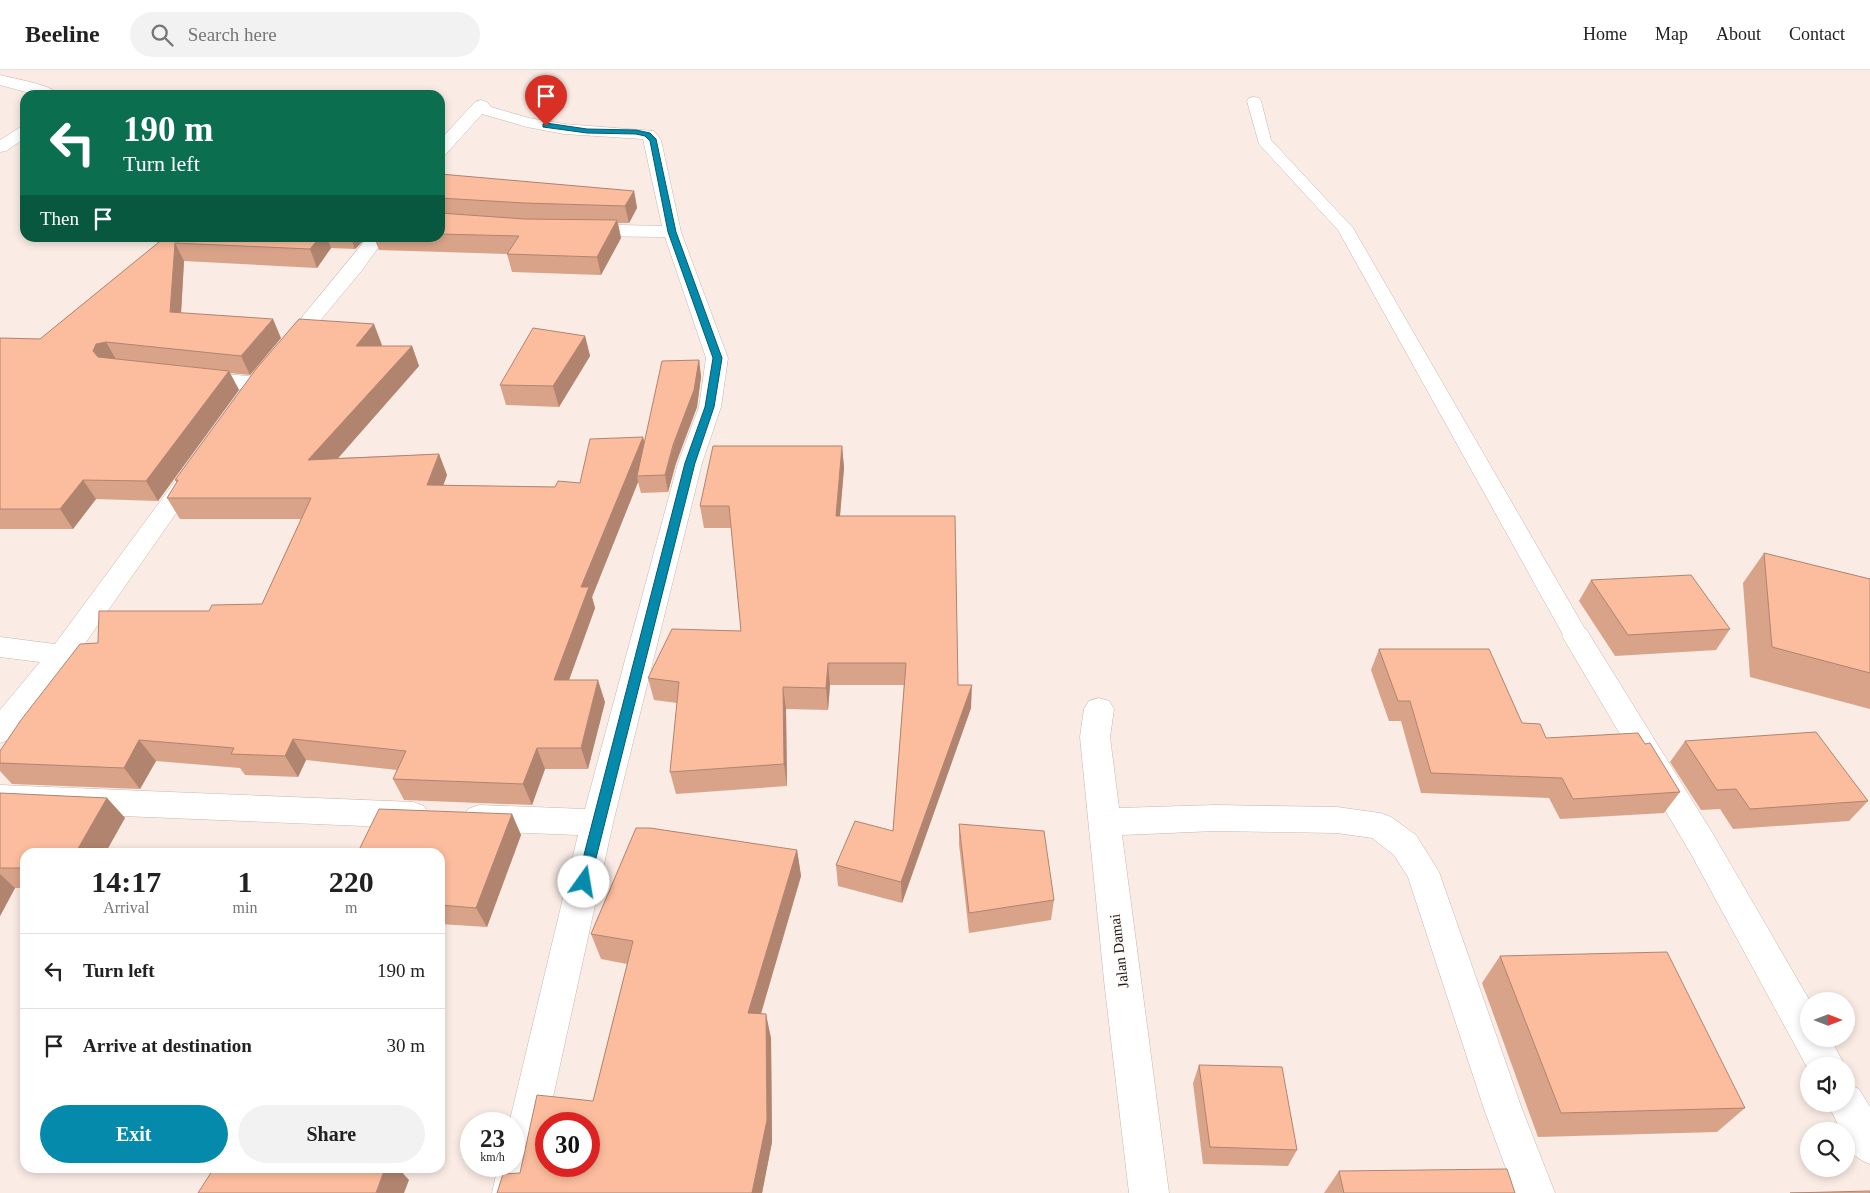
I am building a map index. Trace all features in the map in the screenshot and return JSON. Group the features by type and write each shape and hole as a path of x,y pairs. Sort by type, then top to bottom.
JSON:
{"street":[{"path":"0,80 38,90"},
{"path":"445,145 481,105 485,110 526,122 555,127 648,134 653,140 672,232 717,358 710,407 690,463 597,823 512,1193"},
{"path":"0,148 20,134"},
{"path":"567,229 672,232"},
{"path":"239,408 373,242"},
{"path":"182,376 267,372"},
{"path":"0,731 62,655 205,456"},
{"path":"1576,636 1702,844 1800,1019"},
{"path":"0,647 62,655"},
{"name":"Jalan Damai","path":"1098,709 1095,738 1149,1193"},
{"path":"0,798 597,823"},
{"path":"1104,822 1214,818 1337,820 1380,826 1405,845 1422,872 1500,1100 1535,1193"},
{"path":"1852,1112 1870,1144"}],"lane":[{"path":"1254,102 1264,141 1345,228 1576,636"}],"building":[{"path":"445,174 634,191 625,206 445,198"},
{"path":"445,213 524,219 617,220 597,257 507,254 519,236 445,234"},
{"path":"159,242 316,242 310,249 175,243 170,312 273,319 241,356 106,342 96,344 93,351 98,357 229,371 146,481 83,480 60,509 0,509 0,338 40,339"},
{"path":"299,319 374,324 356,346 412,346 308,460 439,454 427,485 555,487 558,481 580,483 590,439 643,437 581,587 589,587 554,680 598,680 581,748 537,748 523,784 393,779 406,751 293,739 285,756 231,754 234,748 139,740 124,768 0,763 0,751 21,720 80,644 98,643 99,611 209,611 212,605 262,604 311,498 167,498 178,480 175,480 256,369"},
{"path":"533,328 585,336 553,386 500,385"},
{"path":"699,360 694,390 673,445 665,475 637,476 662,361"},
{"path":"713,446 842,446 836,516 955,516 958,685 972,685 901,882 836,865 855,821 893,831 906,663 828,663 826,688 783,687 784,764 670,772 679,682 648,678 672,629 741,631 729,506 700,506"},
{"path":"1764,553 1870,579 1870,673 1772,647"},
{"path":"1691,575 1730,629 1628,635 1591,580"},
{"path":"1379,649 1489,649 1522,723 1540,724 1546,738 1638,733 1645,744 1650,743 1680,792 1573,799 1562,778 1431,773 1410,701 1398,701"},
{"path":"1816,732 1868,801 1750,809 1736,789 1717,790 1685,741"},
{"path":"0,793 107,798 78,848 20,848 20,868 0,868"},
{"path":"379,809 512,814 476,908 445,905 445,848 360,848"},
{"path":"959,824 1044,831 1054,900 969,913"},
{"path":"636,828 650,828 797,850 748,1013 766,1014 767,1120 752,1193 497,1193 502,1177 525,1177 525,1150 537,1095 593,1101 633,941 591,934"},
{"path":"1667,952 1745,1108 1561,1113 1500,956"},
{"path":"1199,1065 1282,1067 1297,1150 1210,1147"},
{"path":"1507,1169 1515,1193 1344,1193 1339,1171"},
{"path":"211,1173 383,1173 376,1193 198,1193"},
{"path":"1870,1191 1870,1193 1790,1193"}],"route":[{"path":"546,126 587,131 636,132 648,134 653,140 672,232 717,358 710,407 690,463 597,823 584,882"}]}
